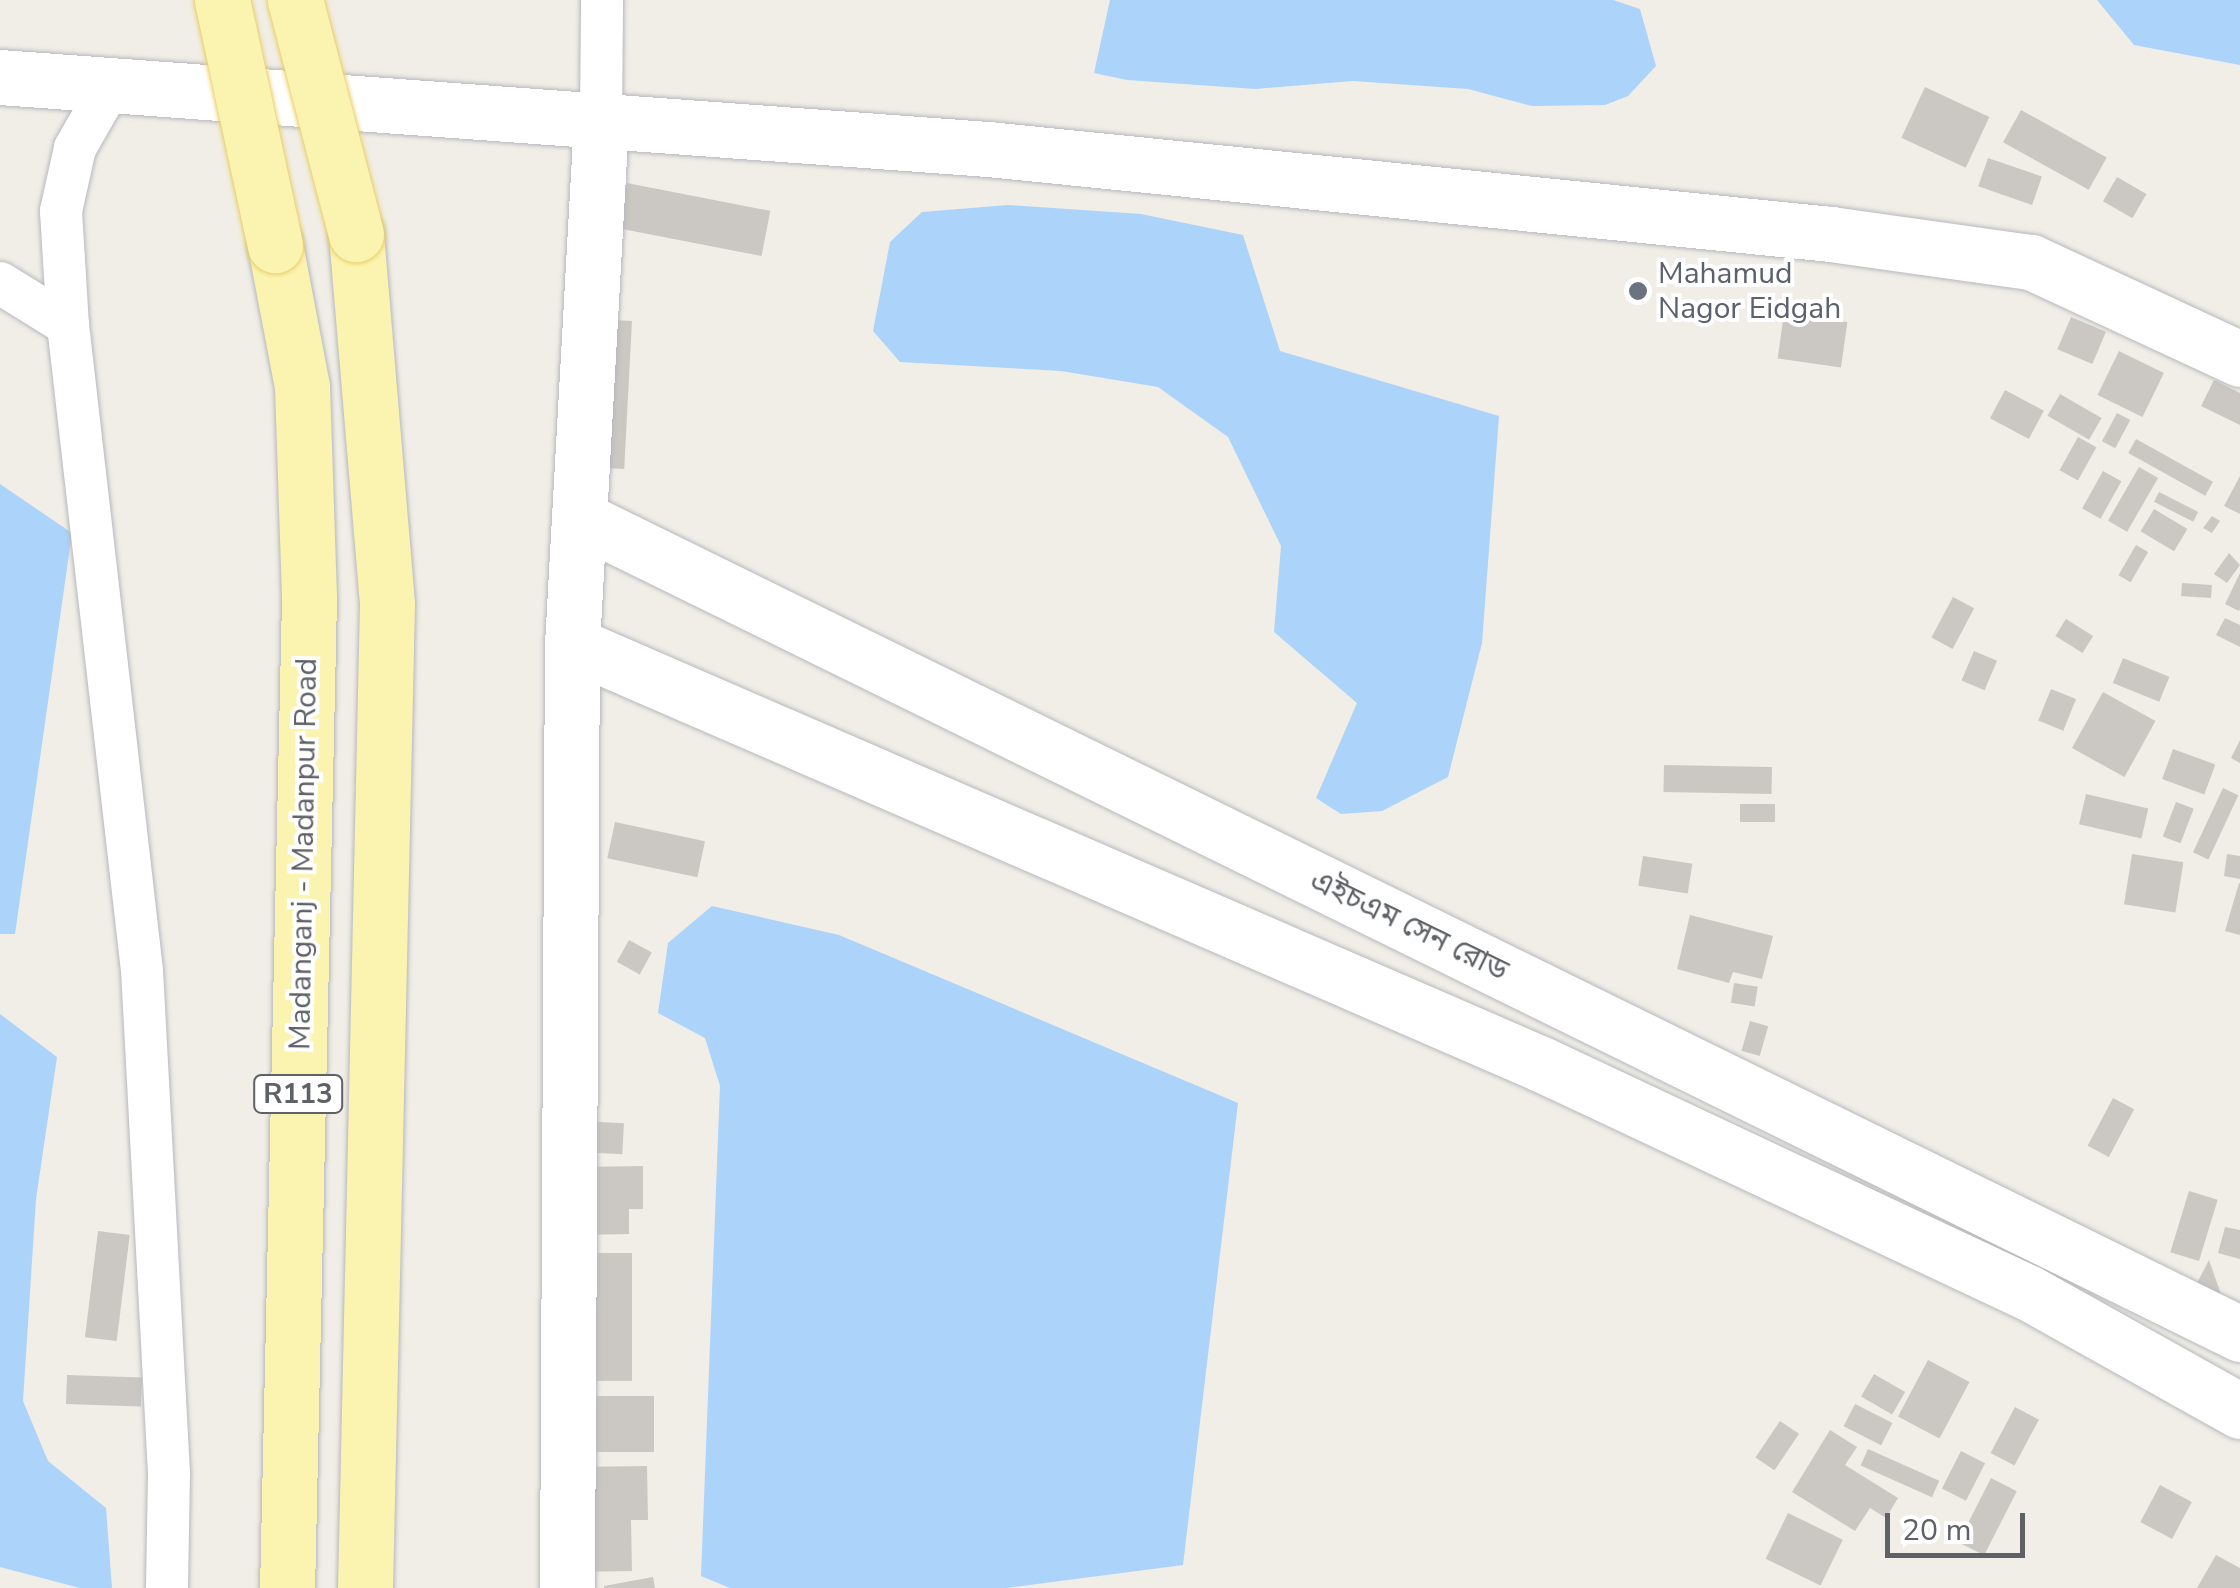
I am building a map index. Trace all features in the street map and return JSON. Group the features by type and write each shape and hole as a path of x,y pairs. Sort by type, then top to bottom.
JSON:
{"main road":[{"name":"Madanganj - Madanpur Road","path":"222,0 302,386 310,599 287,1588"},
{"name":"R113","path":"295,0 356,234 387,604 365,1588"},
{"path":"0,77 1066,157 1831,234 2013,260 2240,359"},
{"path":"567,1588 572,644 601,120"},
{"name":"এইচএম সেন রোড","path":"579,518 2240,1334"},
{"path":"572,644 1541,1064 2029,1293 2240,1412"}],"street":[{"path":"601,120 602,0"},
{"path":"111,85 75,148 61,211 68,325 142,970 169,1474 168,1588"},
{"path":"0,283 68,325"}],"water":[{"path":"1110,0 1613,0 1640,9 1656,66 1628,96 1605,105 1532,106 1468,89 1353,81 1255,89 1127,80 1094,73"},
{"path":"2097,0 2240,0 2240,65 2134,45"},
{"path":"1008,205 1141,214 1243,235 1280,351 1499,416 1482,643 1448,777 1382,811 1341,814 1316,798 1357,703 1274,632 1281,546 1228,437 1158,387 1061,371 900,362 873,331 890,242 922,212"},
{"path":"0,484 72,533 15,934 0,934"},
{"path":"712,906 839,935 1238,1103 1183,1565 1006,1588 730,1588 701,1576 720,1086 705,1038 658,1013 668,943"},
{"path":"0,1014 57,1057 36,1199 23,1401 48,1461 106,1508 112,1588 80,1588 0,1567"}],"building":[{"path":"1925,87 1989,117 1966,168 1901,138"},
{"path":"2021,110 2107,158 2089,190 2003,142"},
{"path":"1988,158 2042,177 2032,205 1978,186"},
{"path":"2117,177 2146,194 2132,218 2103,201"},
{"path":"627,183 770,211 762,256 618,228"},
{"path":"1784,313 1847,322 1841,367 1778,359"},
{"path":"2071,317 2106,332 2092,364 2057,349"},
{"path":"611,320 632,321 624,469 603,468"},
{"path":"2119,351 2164,373 2142,417 2098,395"},
{"path":"2214,380 2240,393 2240,425 2201,406"},
{"path":"2005,390 2044,411 2029,439 1990,418"},
{"path":"2060,394 2102,418 2089,440 2048,416"},
{"path":"2117,413 2130,420 2115,448 2102,441"},
{"path":"2078,437 2096,447 2078,480 2060,470"},
{"path":"2136,439 2213,482 2205,496 2128,453"},
{"path":"2139,467 2158,478 2127,532 2108,521"},
{"path":"2103,471 2121,481 2101,519 2082,509"},
{"path":"2240,476 2240,514 2224,506"},
{"path":"2159,492 2198,512 2193,522 2154,502"},
{"path":"2154,509 2187,529 2174,551 2141,531"},
{"path":"2212,516 2220,521 2212,533 2203,528"},
{"path":"2136,545 2148,552 2131,582 2118,575"},
{"path":"2229,553 2240,565 2227,583 2214,574"},
{"path":"2240,573 2240,609 2239,611 2225,604"},
{"path":"2182,583 2212,585 2211,598 2181,596"},
{"path":"1953,597 1974,608 1953,649 1931,638"},
{"path":"2225,618 2240,625 2240,647 2216,635"},
{"path":"2066,619 2093,636 2083,653 2055,636"},
{"path":"1974,651 1997,661 1985,690 1961,680"},
{"path":"2123,658 2169,677 2159,702 2113,683"},
{"path":"2051,689 2076,699 2063,731 2038,721"},
{"path":"2103,692 2155,721 2124,777 2072,748"},
{"path":"2240,740 2240,763 2231,758"},
{"path":"2173,749 2215,764 2204,794 2162,779"},
{"path":"1664,765 1772,767 1772,794 1664,792"},
{"path":"2223,788 2238,795 2208,860 2193,852"},
{"path":"2086,794 2148,808 2141,839 2079,824"},
{"path":"2176,802 2194,809 2180,843 2163,837"},
{"path":"1740,804 1775,804 1775,822 1740,822"},
{"path":"615,822 705,841 697,877 607,858"},
{"path":"2132,854 2183,862 2175,913 2124,904"},
{"path":"2227,854 2240,856 2240,879 2224,876"},
{"path":"1643,856 1692,864 1688,893 1638,886"},
{"path":"2240,883 2240,935 2225,931"},
{"path":"1690,915 1773,936 1762,979 1733,972 1729,983 1677,969"},
{"path":"629,940 652,953 640,974 617,962"},
{"path":"1734,983 1758,987 1755,1007 1731,1003"},
{"path":"1750,1021 1768,1026 1760,1056 1741,1051"},
{"path":"2113,1098 2134,1109 2109,1157 2088,1146"},
{"path":"580,1121 624,1123 622,1154 578,1152"},
{"path":"643,1166 643,1209 629,1209 629,1234 579,1235 578,1167"},
{"path":"2189,1191 2218,1200 2199,1261 2170,1252"},
{"path":"2225,1227 2240,1230 2240,1259 2218,1253"},
{"path":"98,1231 130,1235 117,1341 85,1337"},
{"path":"577,1253 632,1253 632,1381 577,1381"},
{"path":"2209,1260 2224,1303 2195,1287"},
{"path":"1928,1360 1969,1382 1939,1439 1898,1417"},
{"path":"1874,1374 1905,1392 1892,1415 1861,1397"},
{"path":"67,1375 142,1378 141,1407 66,1404"},
{"path":"577,1396 654,1396 654,1452 577,1452"},
{"path":"1855,1404 1892,1423 1881,1445 1844,1426"},
{"path":"2015,1407 2039,1420 2014,1466 1991,1453"},
{"path":"1780,1421 1799,1434 1774,1470 1755,1457"},
{"path":"1830,1430 1857,1447 1845,1465 1898,1498 1886,1518 1870,1508 1855,1531 1792,1492"},
{"path":"1868,1449 1939,1481 1932,1497 1861,1465"},
{"path":"1961,1451 1985,1463 1966,1501 1942,1488"},
{"path":"647,1466 648,1520 631,1520 632,1571 575,1572 573,1467"},
{"path":"1991,1478 2017,1491 1984,1555 1958,1542"},
{"path":"2160,1485 2192,1502 2172,1539 2140,1522"},
{"path":"1788,1513 1843,1540 1820,1586 1766,1559"},
{"path":"2216,1555 2240,1568 2240,1588 2197,1588"},
{"path":"653,1577 655,1588 604,1588 604,1586"}],"place":[{"name":"Mahamud Nagor Eidgah","path":"1638,291"}]}
